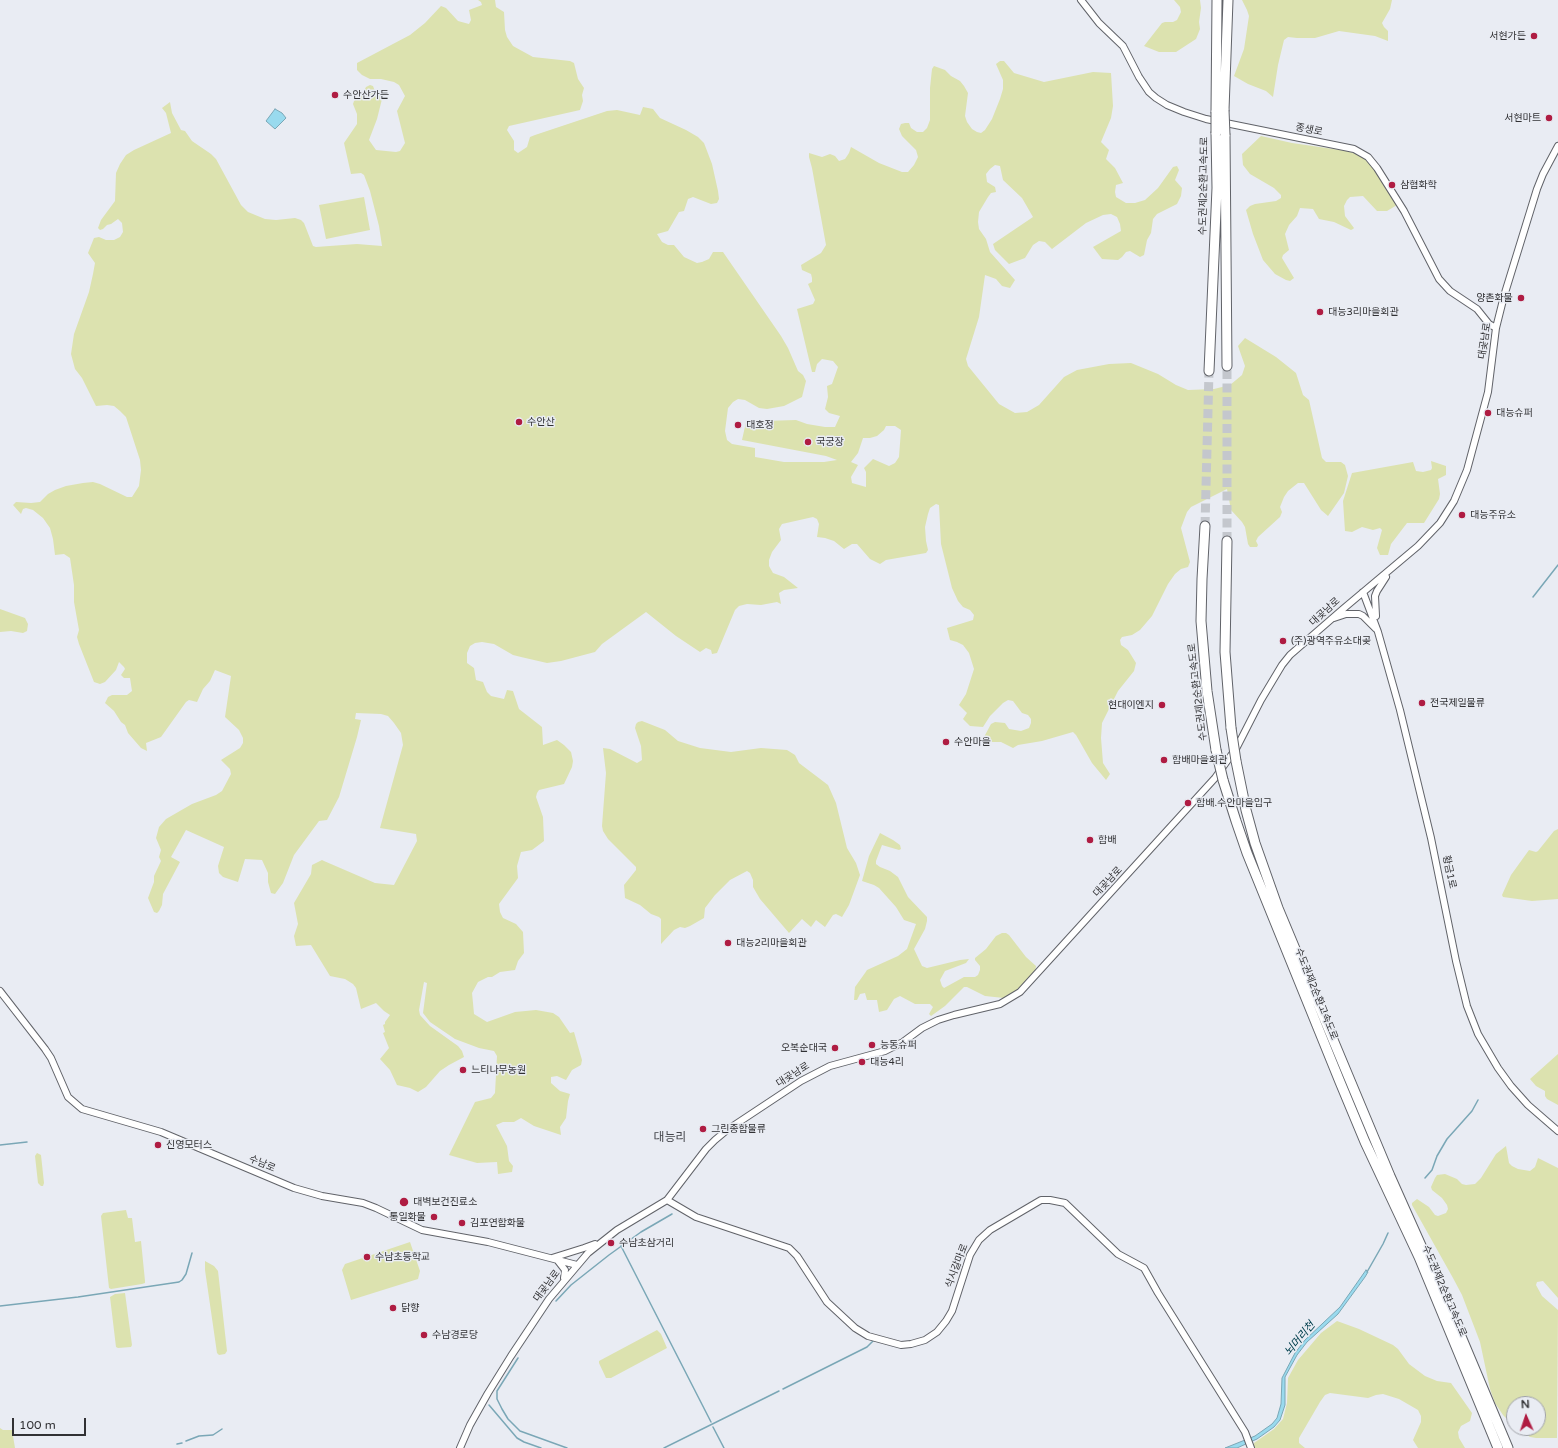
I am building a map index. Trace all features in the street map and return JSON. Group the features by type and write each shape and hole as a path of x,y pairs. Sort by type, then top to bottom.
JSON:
{"highway":[{"name":"수도권제2순환고속도로","path":"1217,0 1228,366"},
{"name":"수도권제2순환고속도로","path":"1220,111 1228,0"},
{"name":"수도권제2순환고속도로","path":"1209,371 1220,134"},
{"name":"수도권제2순환고속도로","path":"1205,526 1201,621 1207,691 1216,750 1223,780 1236,821 1247,853 1337,1075 1365,1142 1419,1257 1498,1448"},
{"name":"수도권제2순환고속도로","path":"1227,541 1225,652 1231,728 1245,803 1256,843 1278,908 1387,1169 1508,1448"}],"street":[{"name":"종생로","path":"1081,0 1099,23 1123,46 1139,77 1149,92 1167,105 1206,119 1354,149 1368,157 1381,173 1404,211 1439,279 1450,291 1471,305 1489,324 1496,328"},
{"name":"대곶남로","path":"460,1448 470,1425 503,1369 549,1299 577,1265 603,1240 667,1200 703,1153 715,1140 727,1130 801,1081 830,1066 884,1051 903,1042 922,1028 938,1020 1000,1004 1020,992 1228,762 1261,700 1282,665 1290,655 1418,546 1440,523 1454,501 1461,486 1488,392 1496,328 1513,264 1537,189 1558,146"},
{"path":"1378,632 1375,611 1375,596 1376,591 1390,570"},
{"name":"황금1로","path":"1363,592 1378,632 1400,710 1430,832 1456,961 1472,1019 1486,1049 1511,1086 1528,1105 1558,1131"},
{"path":"1331,620 1346,614 1359,614 1364,616 1378,632"},
{"name":"수남로","path":"0,991 51,1058 68,1097 82,1109 161,1132 301,1190 322,1196 363,1203 422,1230 488,1242 577,1265"},
{"name":"삭시갈마로","path":"667,1200 696,1217 789,1248 797,1256 827,1302 855,1328 868,1336 901,1345 925,1340 937,1332 946,1321 952,1311 970,1255 979,1240 990,1230 1040,1200 1065,1203 1118,1254 1144,1268 1246,1434 1250,1446"},
{"path":"564,1280 565,1270 555,1260 603,1240"}],"green space":[{"path":"478,0 495,0 496,7 504,12 505,30 507,37 513,46 533,57 570,61 574,63 578,79 584,88 582,95 583,101 580,110 509,126 507,130 514,141 514,150 518,153 527,147 530,137 535,135 607,111 617,110 640,115 643,107 653,109 660,118 686,130 698,137 704,143 712,164 718,191 719,199 717,203 711,204 693,197 688,199 684,211 679,212 668,231 657,234 662,242 668,245 674,245 684,257 697,263 709,259 713,252 723,252 781,336 798,371 803,375 806,381 802,397 784,406 767,409 759,408 745,400 738,399 728,408 725,431 727,440 732,444 755,448 755,457 784,462 824,462 837,460 826,456 742,440 746,422 762,424 764,421 796,420 807,424 835,427 840,416 829,413 825,409 828,397 827,386 832,384 838,367 833,361 822,359 817,364 815,372 812,372 797,309 813,304 815,300 808,284 812,282 811,274 802,270 801,265 821,253 826,245 809,153 822,157 830,154 835,156 839,161 845,159 851,147 879,163 902,172 908,172 918,157 916,150 902,136 899,129 901,124 905,123 909,123 911,128 917,132 923,132 927,128 930,120 930,88 932,69 934,66 945,70 951,76 960,81 964,86 968,93 965,116 967,122 972,129 981,133 985,130 992,119 1000,99 1003,89 1003,80 996,64 1000,61 1004,61 1014,73 1044,82 1093,72 1111,73 1113,106 1111,118 1101,142 1109,150 1106,159 1115,168 1123,183 1116,185 1116,197 1126,203 1135,203 1145,200 1158,188 1173,167 1177,166 1179,170 1175,180 1182,188 1181,196 1177,204 1157,214 1153,219 1151,233 1147,240 1144,255 1140,257 1130,251 1126,252 1118,260 1102,259 1093,247 1121,231 1117,217 1111,214 1103,215 1086,223 1052,249 1045,242 1039,241 1033,245 1025,258 1009,264 995,250 993,244 1033,217 1022,198 1003,180 1000,166 995,165 990,169 986,174 987,182 995,187 996,192 991,193 979,212 979,229 986,239 990,252 1015,280 1010,288 1002,286 996,279 985,275 979,317 966,359 968,366 999,404 1015,413 1027,412 1039,405 1064,377 1077,370 1109,364 1131,363 1158,374 1176,385 1188,390 1214,389 1230,385 1242,375 1245,366 1238,346 1245,338 1276,357 1296,373 1303,395 1309,400 1322,458 1326,462 1341,462 1345,465 1348,476 1344,493 1328,516 1321,510 1304,483 1298,483 1288,491 1284,497 1280,507 1282,512 1280,517 1258,537 1256,541 1258,545 1257,547 1250,547 1248,544 1245,527 1231,510 1227,489 1191,507 1187,512 1181,528 1190,562 1188,567 1181,569 1175,574 1168,584 1152,616 1140,630 1132,635 1122,637 1120,640 1121,645 1128,650 1136,663 1134,671 1118,691 1102,723 1101,738 1103,763 1110,774 1106,780 1092,763 1073,732 1042,741 1018,745 1013,748 1001,742 992,742 984,737 991,724 995,722 1005,723 1009,729 1021,731 1029,728 1031,719 1028,715 1022,713 1013,701 1008,700 1003,703 990,716 983,727 970,726 963,719 967,713 959,705 966,694 974,669 969,653 963,645 950,640 947,628 973,620 974,615 970,610 963,607 958,601 952,588 941,544 939,505 936,504 930,508 925,527 928,550 926,553 886,560 880,564 870,559 857,544 852,544 844,549 834,541 817,537 819,524 817,519 813,517 782,524 779,529 781,540 772,552 769,560 769,566 773,573 784,577 798,588 784,590 779,593 781,604 777,602 761,605 747,604 739,606 735,610 717,653 712,654 711,650 706,648 700,652 676,636 646,612 602,644 595,652 561,661 547,663 521,657 513,655 494,644 482,642 475,643 470,646 467,653 467,663 474,668 476,680 483,682 487,692 491,696 504,699 507,690 513,691 519,709 542,727 543,745 557,740 571,752 573,761 572,767 564,784 539,790 537,793 536,797 543,817 544,841 532,850 521,852 517,866 518,878 499,904 500,912 503,918 516,924 523,932 524,953 518,961 515,970 500,972 492,977 488,977 478,982 472,993 474,1014 487,1022 515,1012 536,1010 553,1013 559,1017 570,1033 574,1032 582,1060 581,1065 572,1070 566,1080 557,1076 551,1077 551,1083 560,1091 570,1094 566,1118 560,1127 561,1135 534,1126 521,1118 514,1122 503,1122 496,1125 507,1146 509,1161 513,1166 512,1172 498,1174 497,1162 477,1163 449,1155 475,1102 491,1098 495,1093 497,1056 494,1051 479,1048 455,1039 430,1022 423,1013 427,983 424,982 419,1010 420,1015 430,1026 458,1046 464,1057 440,1071 426,1087 418,1092 410,1088 397,1085 390,1070 380,1059 389,1048 383,1033 385,1032 383,1025 390,1015 376,1003 361,1009 356,988 353,984 345,979 330,976 311,945 296,946 294,936 298,924 294,903 311,874 312,865 322,860 375,883 394,885 417,841 416,834 380,828 403,745 401,733 394,723 388,716 381,714 356,713 355,719 361,720 339,797 327,820 319,821 294,855 283,883 275,894 271,893 268,882 268,873 262,860 245,859 238,882 223,877 219,873 218,866 224,847 186,830 171,857 180,862 163,894 162,905 159,911 157,913 154,912 148,898 154,882 154,876 161,861 159,857 161,850 156,838 159,827 166,819 192,804 216,795 222,791 231,774 230,769 221,760 240,748 243,743 243,738 239,730 225,717 231,676 215,670 197,702 189,700 186,702 161,737 146,743 147,751 141,748 128,733 125,725 121,722 114,711 105,703 108,697 112,695 127,695 132,691 130,678 124,678 121,675 125,669 124,667 119,662 116,670 105,682 100,684 94,682 79,644 77,637 79,630 74,602 74,585 70,558 64,554 55,555 50,528 43,518 33,510 26,508 23,509 21,514 13,505 16,502 40,502 48,494 55,490 66,486 83,483 93,482 100,484 127,497 132,497 139,486 141,470 140,460 126,417 114,406 96,406 82,378 75,369 71,354 74,334 89,292 93,274 95,263 88,253 94,238 99,237 106,240 114,240 120,237 123,232 122,223 118,219 103,229 100,230 98,228 101,220 115,201 116,173 126,155 171,133 166,113 162,108 170,102 172,113 181,130 185,131 192,141 216,159 241,205 248,212 265,219 276,220 295,218 301,220 304,223 313,246 316,247 357,244 382,246 379,226 370,191 364,175 361,173 351,174 344,143 357,124 357,114 353,104 354,101 363,93 366,87 370,85 373,86 376,94 381,96 382,99 377,119 369,140 376,150 400,151 405,143 397,111 405,96 399,85 394,82 381,79 370,79 362,75 357,70 357,63 410,35 425,23 441,6 446,8 458,21 469,24 471,20 469,10 482,5","holes":["886,426 895,426 901,430 899,457 895,463 889,466 873,459 864,468 866,472 866,487 852,483 851,477 858,465 851,462 858,453 863,438 877,436"]},
{"path":"1174,0 1200,0 1200,29 1196,39 1176,52 1159,52 1144,46 1162,23 1177,20 1181,12 1180,7"},
{"path":"1242,0 1392,0 1390,9 1382,23 1388,31 1388,41 1375,36 1339,31 1315,38 1288,37 1284,40 1273,97 1266,91 1248,84 1234,76 1244,49 1249,16"},
{"path":"1261,136 1292,143 1347,151 1359,155 1371,164 1397,205 1387,211 1377,211 1363,196 1350,197 1344,206 1345,216 1354,228 1351,230 1334,222 1319,219 1313,209 1300,208 1297,216 1289,225 1285,234 1289,250 1283,255 1282,258 1294,278 1290,281 1286,280 1275,274 1263,260 1246,210 1255,204 1276,201 1281,198 1281,195 1274,188 1250,174 1243,165 1242,154"},
{"path":"364,197 370,230 326,239 319,205"},
{"path":"1431,461 1446,466 1446,475 1438,479 1440,494 1439,499 1424,523 1407,523 1391,544 1388,555 1380,555 1377,548 1382,530 1380,528 1373,530 1362,527 1352,532 1345,531 1343,501 1352,473 1413,462 1416,471 1423,472 1431,470"},
{"path":"0,609 25,618 28,624 27,631 23,633 11,631 0,632"},
{"path":"642,721 665,730 678,741 700,748 731,752 761,748 787,750 795,755 799,763 828,785 836,803 847,848 856,863 860,875 849,905 842,917 836,914 833,915 825,927 816,920 811,927 802,919 789,933 760,899 753,887 753,880 750,873 747,871 730,880 715,895 705,908 704,918 685,928 680,927 674,930 661,944 661,919 651,914 640,905 625,898 624,885 636,870 636,867 608,839 602,826 606,773 603,748 610,749 637,763 642,760 641,746 635,728 638,722"},
{"path":"1558,829 1558,899 1532,901 1503,897 1502,895 1511,875 1529,850 1536,852 1538,851 1554,831"},
{"path":"880,833 900,845 901,849 899,850 882,845 876,864 898,877 908,897 927,917 925,929 914,949 922,966 927,968 969,959 966,963 945,971 940,980 944,988 964,977 975,977 978,975 980,966 975,958 986,949 996,936 1006,933 1026,957 1036,966 1035,972 1018,991 1007,998 1004,998 985,996 964,987 945,1006 931,1016 929,1014 933,1007 930,1004 915,1004 900,996 894,999 887,1010 879,1012 877,1000 867,1000 865,993 860,994 857,1000 854,1000 855,987 867,970 898,956 907,949 916,924 904,920 896,907 879,888 862,881 869,856"},
{"path":"1558,1054 1558,1105 1547,1099 1545,1096 1545,1091 1536,1086 1530,1079"},
{"path":"1506,1146 1509,1163 1518,1169 1530,1171 1535,1167 1538,1158 1558,1168 1558,1298 1543,1281 1537,1282 1536,1285 1542,1296 1558,1310 1557,1438 1536,1438 1529,1436 1546,1436 1546,1396 1506,1396 1506,1418 1495,1403 1490,1389 1480,1342 1462,1295 1412,1205 1412,1203 1417,1199 1429,1207 1435,1215 1438,1216 1446,1213 1448,1209 1447,1205 1442,1198 1432,1190 1431,1187 1437,1175 1445,1174 1466,1185 1475,1184 1481,1178 1496,1154"},
{"path":"37,1153 41,1155 43,1186 38,1183 35,1156"},
{"path":"126,1210 128,1218 132,1218 135,1242 141,1241 145,1283 111,1289 109,1288 101,1216 103,1213"},
{"path":"410,1242 420,1271 418,1279 351,1300 342,1270 345,1264"},
{"path":"205,1261 214,1266 218,1271 227,1351 225,1354 219,1355 217,1353"},
{"path":"125,1293 132,1345 131,1347 118,1348 116,1347 110,1297 115,1294"},
{"path":"1337,1321 1359,1329 1393,1345 1398,1349 1409,1364 1425,1376 1437,1381 1451,1383 1472,1413 1470,1421 1461,1426 1458,1432 1459,1438 1465,1448 1418,1448 1413,1440 1421,1422 1421,1416 1418,1410 1399,1399 1383,1394 1368,1398 1330,1393 1325,1395 1320,1402 1299,1438 1299,1443 1305,1448 1254,1448 1254,1443 1274,1429 1283,1419 1287,1403 1288,1378 1298,1360 1321,1333"},
{"path":"657,1330 661,1334 667,1348 611,1378 606,1378 599,1361"},
{"path":"0,1428 3,1430 12,1430 15,1448 0,1448"}],"water":[{"path":"275,109 282,113 286,118 275,129 266,121"},
{"path":"1366,1270 1368,1272 1365,1277 1338,1314 1307,1342 1297,1355 1285,1377 1285,1405 1280,1420 1274,1427 1257,1439 1237,1448 1225,1448 1255,1436 1272,1424 1277,1418 1281,1404 1282,1378 1295,1353 1305,1340 1340,1307"}],"waterway":[{"path":"1533,597 1558,565"},
{"name":"뇌머리천","path":"1425,1178 1432,1170 1437,1156 1447,1139 1472,1111 1478,1100"},
{"path":"0,1145 27,1142"},
{"path":"556,1301 571,1285 609,1255 641,1232 672,1214"},
{"name":"뇌머리천","path":"1367,1272 1388,1233"},
{"path":"621,1246 711,1422"},
{"path":"0,1306 78,1297 179,1282 186,1274 192,1253"},
{"path":"783,1389 867,1347 873,1341"},
{"path":"518,1358 497,1391 497,1399 502,1409 508,1419 520,1431 567,1448"},
{"path":"664,1448 779,1391"},
{"path":"489,1405 517,1438 541,1448"},
{"path":"713,1427 724,1448"},
{"path":"186,1441 199,1436 213,1435 222,1429"},
{"path":"177,1444 182,1443"}],"tunnel":[{"path":"1227,366 1227,541"},
{"path":"1205,526 1209,371"}],"place":[{"name":"서현가든","path":"1534,36"},
{"name":"수안산가든","path":"335,95"},
{"name":"서현마트","path":"1549,118"},
{"name":"삼협화학","path":"1392,185"},
{"name":"양촌화물","path":"1521,298"},
{"name":"대능3리마을회관","path":"1320,312"},
{"name":"대능슈퍼","path":"1488,413"},
{"name":"수안산","path":"519,422"},
{"name":"대호정","path":"738,425"},
{"name":"국궁장","path":"808,442"},
{"name":"대능주유소","path":"1462,515"},
{"name":"(주)광역주유소대곶","path":"1283,641"},
{"name":"전국제일물류","path":"1422,703"},
{"name":"현대이엔지","path":"1162,705"},
{"name":"수안마을","path":"946,742"},
{"name":"함배마을회관","path":"1164,760"},
{"name":"함배.수안마을입구","path":"1188,803"},
{"name":"함배","path":"1090,840"},
{"name":"대능2리마을회관","path":"728,943"},
{"name":"능동슈퍼","path":"872,1045"},
{"name":"오복순대국","path":"835,1048"},
{"name":"대능4리","path":"862,1062"},
{"name":"느티나무농원","path":"463,1070"},
{"name":"그린종합물류","path":"703,1129"},
{"name":"신영모터스","path":"158,1145"},
{"name":"대벽보건진료소","path":"404,1202"},
{"name":"통일화물","path":"434,1217"},
{"name":"김포연합화물","path":"462,1223"},
{"name":"수남초삼거리","path":"611,1243"},
{"name":"수남초등학교","path":"367,1257"},
{"name":"닭향","path":"393,1308"},
{"name":"수남경로당","path":"424,1335"}],"district":[{"name":"대능리","path":"670,1138"}]}
